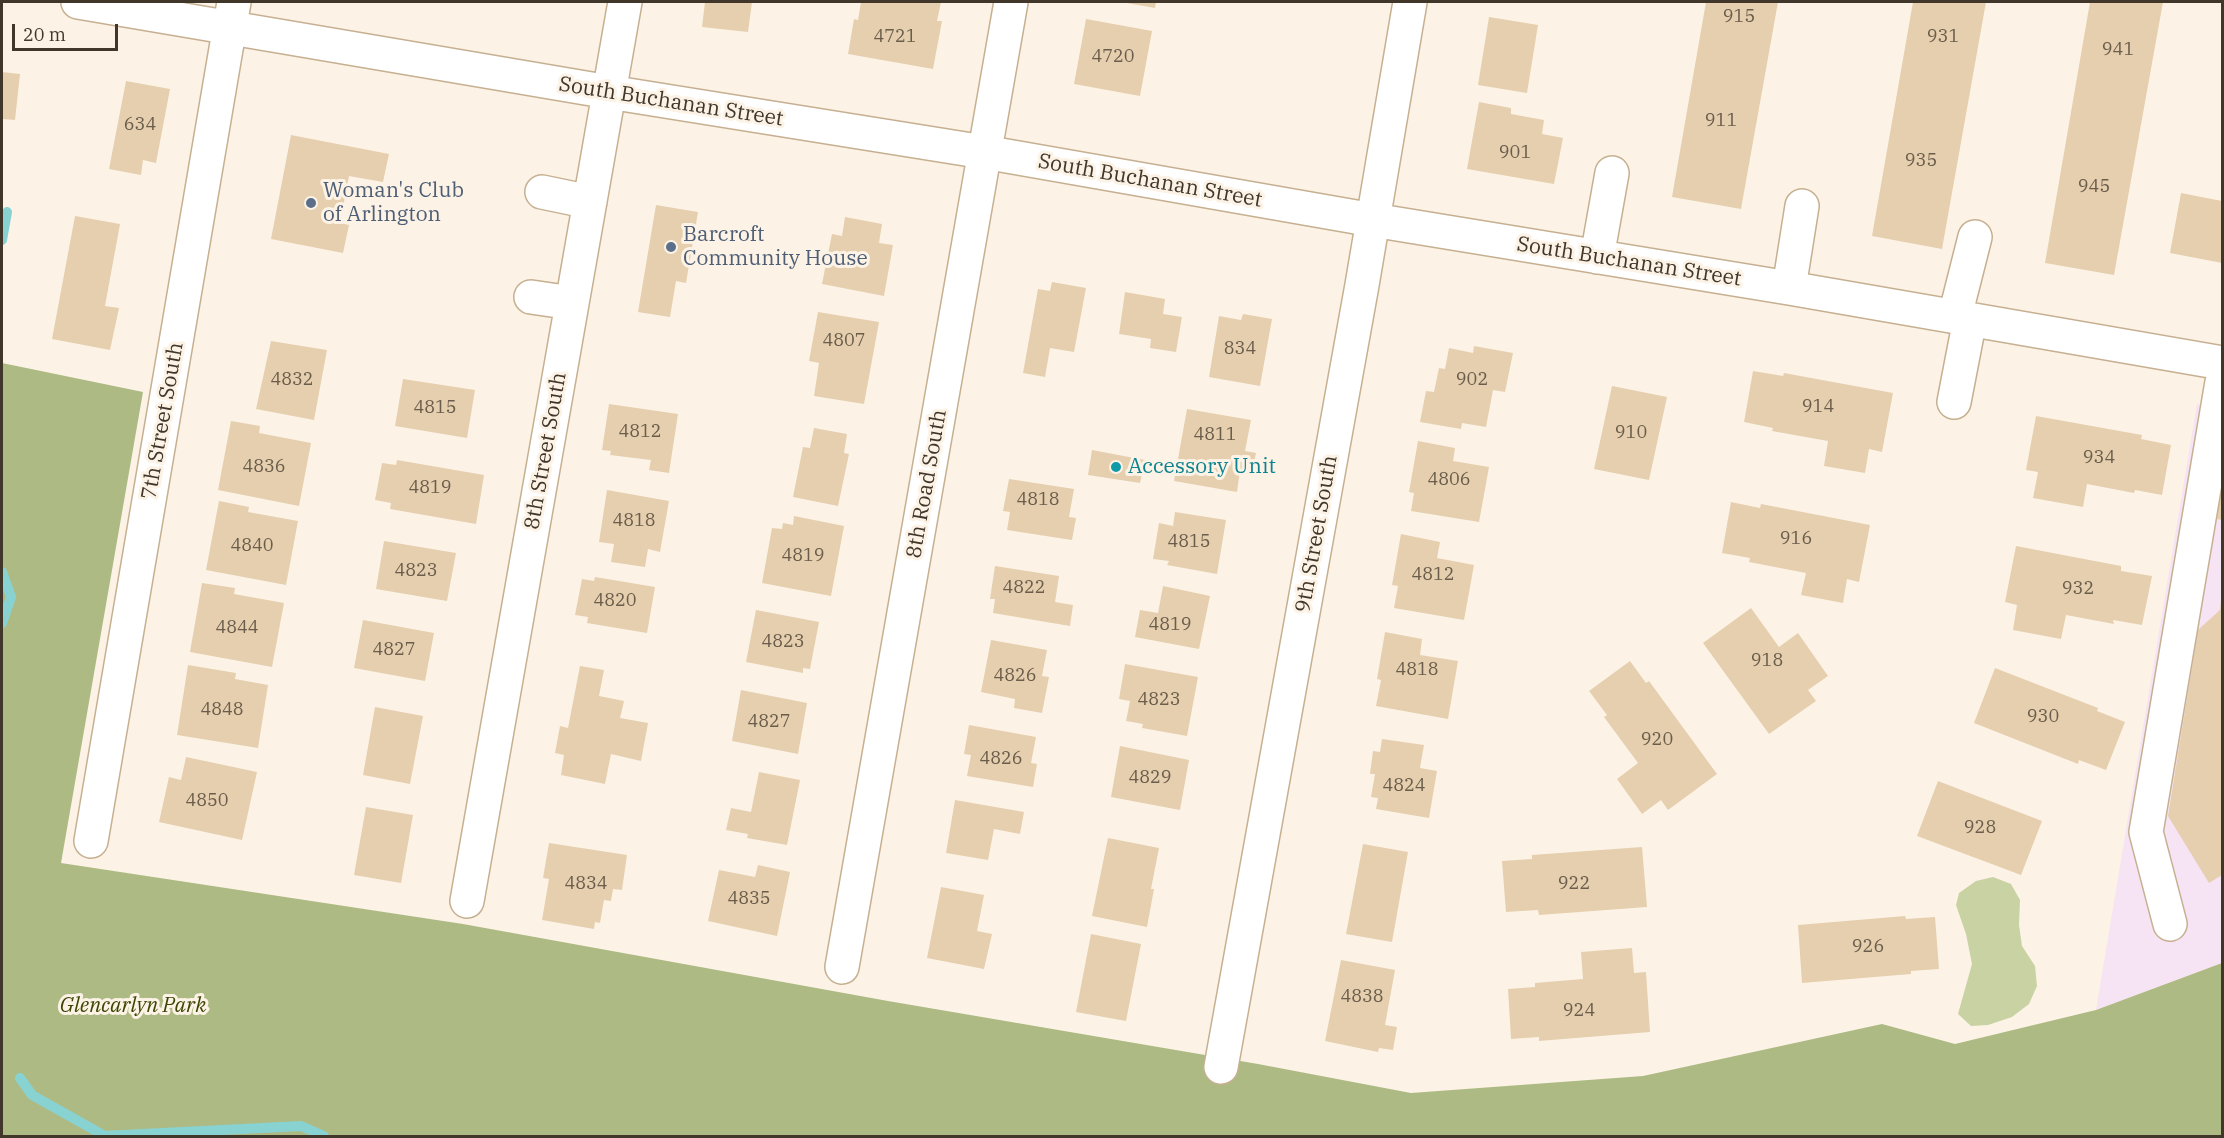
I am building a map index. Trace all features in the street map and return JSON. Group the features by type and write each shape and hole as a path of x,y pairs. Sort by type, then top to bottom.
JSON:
{"street":[{"name":"South Buchanan Street","path":"78,2 232,15 609,92 984,152 2223,363"},
{"name":"8th Street South","path":"467,901 625,2"},
{"name":"8th Road South","path":"842,967 1011,2"},
{"name":"9th Street South","path":"1221,1067 1410,2"},
{"name":"7th Street South","path":"91,841 232,15"},
{"path":"1597,257 1612,173"},
{"path":"542,192 590,202"},
{"path":"1789,288 1802,206"},
{"path":"1954,402 1962,318 1975,237"},
{"path":"531,297 572,303"},
{"path":"2170,924 2146,832 2223,382"}],"shaded area":[{"path":"2197,404 2222,408 2222,963 2096,1010"}],"green space":[{"name":"Glencarlyn Park","path":"2,363 143,392 61,863 463,924 1411,1093 1643,1076 1882,1024 1955,1044 2096,1010 2222,963 2222,1136 2,1136"},
{"path":"1993,877 2011,884 2020,900 2019,925 2022,946 2035,966 2037,986 2029,1004 2012,1017 1988,1025 1971,1026 1958,1014 1972,964 1966,934 1956,905 1959,893 1976,881"}],"building":[{"path":"705,2 752,2 748,32 702,27"},
{"path":"861,2 941,2 937,21 942,21 933,69 848,54 854,19 858,20"},
{"path":"1121,2 1156,2 1155,8"},
{"path":"1706,2 1778,2 1741,209 1672,197"},
{"path":"1913,2 1986,2 1942,249 1872,236"},
{"path":"2090,2 2163,2 2114,275 2045,263"},
{"path":"1489,17 1538,25 1527,93 1478,85"},
{"path":"1086,19 1152,31 1140,96 1074,84"},
{"path":"2,72 20,74 15,120 2,119"},
{"path":"126,81 170,89 156,163 143,160 141,175 109,169"},
{"path":"1479,102 1511,108 1511,114 1544,120 1542,134 1563,138 1554,184 1467,169"},
{"name":"Woman's Club of Arlington","path":"291,135 389,154 383,182 349,176 340,223 349,225 343,253 271,239"},
{"path":"2181,193 2222,201 2222,263 2170,253"},
{"name":"Barcroft Community House","path":"656,205 698,212 686,283 676,281 670,317 638,312"},
{"path":"75,216 120,224 105,306 119,308 110,350 52,339"},
{"path":"845,217 882,224 879,243 893,245 884,296 822,284 832,234 842,236"},
{"path":"1052,282 1086,288 1074,352 1050,348 1045,377 1023,373 1038,289 1050,291"},
{"path":"1125,292 1165,299 1163,314 1182,317 1176,352 1150,348 1151,339 1119,334"},
{"path":"818,312 879,322 864,404 814,396 819,363 809,361"},
{"path":"1243,314 1272,319 1260,386 1209,377 1219,316 1241,320"},
{"path":"271,341 327,350 314,420 256,409"},
{"path":"1474,346 1513,353 1505,392 1493,390 1486,427 1462,423 1461,429 1420,422 1426,391 1434,392 1439,368 1445,369 1449,348 1473,353"},
{"path":"1753,371 1783,376 1784,373 1893,393 1882,452 1869,449 1865,473 1824,466 1828,441 1772,431 1773,428 1744,422"},
{"path":"403,379 475,390 467,438 395,426"},
{"path":"1612,386 1667,397 1649,480 1594,469"},
{"path":"609,404 678,414 669,473 649,470 651,460 610,455 611,451 602,450"},
{"path":"1187,409 1251,420 1245,451 1256,453 1252,472 1240,470 1237,492 1174,481"},
{"path":"2036,416 2142,435 2141,439 2171,445 2162,495 2135,490 2134,493 2087,484 2083,507 2033,498 2038,472 2026,470"},
{"path":"231,421 260,426 259,433 311,443 299,506 218,490"},
{"path":"814,428 847,434 844,453 849,454 838,506 793,497 803,447 810,448"},
{"path":"1418,441 1455,448 1453,461 1489,467 1479,522 1411,511 1414,493 1409,492"},
{"path":"2222,442 2222,520 2207,517"},
{"name":"Accessory Unit","path":"1092,450 1145,460 1140,483 1088,475"},
{"path":"397,460 484,475 476,524 390,509 391,503 375,500 382,463 396,465"},
{"path":"1009,479 1074,489 1069,517 1076,518 1072,540 1007,530 1010,512 1003,511"},
{"path":"607,490 669,501 660,552 648,549 645,567 611,562 614,544 599,542"},
{"path":"219,501 249,507 248,512 298,521 286,585 206,570"},
{"path":"1731,502 1760,508 1761,504 1870,525 1859,582 1847,579 1843,603 1801,595 1806,573 1749,562 1750,558 1722,553"},
{"path":"1175,512 1226,520 1217,574 1167,565 1169,561 1153,559 1159,523 1173,526"},
{"path":"794,516 844,526 831,596 762,583 772,528 782,529 783,523 793,525"},
{"path":"1401,534 1440,542 1437,558 1474,565 1464,620 1394,608 1398,586 1392,585"},
{"path":"384,541 456,553 447,601 376,589"},
{"path":"2016,546 2121,566 2121,571 2152,576 2142,625 2113,620 2114,624 2066,615 2061,639 2013,630 2017,605 2005,602"},
{"path":"995,566 1059,576 1055,602 1073,605 1070,626 993,613 995,599 990,599"},
{"path":"595,577 655,587 647,633 587,623 588,617 575,615 582,579 594,581"},
{"path":"202,583 235,588 234,594 284,603 272,667 190,652"},
{"path":"1163,586 1210,596 1199,649 1135,637 1140,610 1158,613"},
{"path":"2221,600 2222,875 2209,883 2168,816 2198,630 2220,610"},
{"path":"1751,608 1779,647 1798,633 1828,676 1808,690 1816,701 1769,734 1703,643"},
{"path":"756,610 819,622 810,669 803,668 803,673 746,662"},
{"path":"363,620 434,633 425,681 354,668"},
{"path":"1385,632 1422,639 1420,655 1458,661 1448,719 1376,706 1381,680 1377,679"},
{"path":"991,640 1047,650 1042,676 1049,677 1042,713 1014,708 1015,699 981,692"},
{"path":"1630,661 1646,683 1649,681 1717,774 1668,810 1661,800 1642,814 1617,779 1638,763 1604,717 1607,715 1589,691"},
{"path":"1125,664 1198,677 1187,736 1142,728 1143,724 1126,721 1130,701 1119,699"},
{"path":"188,665 236,673 235,679 268,685 258,748 177,735"},
{"path":"580,666 604,670 599,696 624,701 620,718 648,723 641,761 611,754 605,784 561,775 564,755 555,753 560,726 568,728"},
{"path":"1995,668 2098,708 2097,711 2125,722 2106,770 2079,760 2078,764 1974,723"},
{"path":"741,690 807,703 798,754 732,741"},
{"path":"375,707 423,716 410,784 363,775"},
{"path":"969,725 1036,737 1031,763 1037,764 1033,787 967,776 971,755 964,754"},
{"path":"1382,739 1424,745 1420,768 1437,771 1429,818 1376,809 1378,798 1371,797 1375,774 1370,774 1373,751 1380,752"},
{"path":"1120,746 1189,760 1180,810 1111,797"},
{"path":"186,757 257,772 242,840 159,822 169,777 181,780"},
{"path":"759,772 800,780 787,845 747,838 748,834 726,830 731,808 751,812"},
{"path":"1938,781 2042,821 2021,875 1917,836"},
{"path":"955,800 1024,812 1020,834 994,829 988,860 946,853"},
{"path":"366,807 413,815 401,883 354,875"},
{"path":"1108,838 1159,848 1147,927 1092,916"},
{"path":"549,843 627,855 622,890 613,889 611,901 604,900 600,923 595,922 594,929 542,920 549,879 543,878"},
{"path":"1363,844 1408,852 1392,942 1346,934"},
{"path":"1642,847 1647,907 1539,915 1538,910 1506,912 1502,861 1532,859 1532,855"},
{"path":"758,865 790,872 777,936 708,921 719,870 755,877"},
{"path":"941,887 984,895 977,931 992,934 984,969 927,958"},
{"path":"1905,916 1906,919 1935,917 1939,969 1911,971 1911,974 1802,983 1798,925"},
{"path":"1091,934 1141,944 1126,1021 1076,1012"},
{"path":"1632,948 1634,973 1646,972 1650,1032 1539,1041 1539,1037 1511,1039 1508,989 1535,987 1535,983 1583,979 1581,952"},
{"path":"1341,960 1395,970 1385,1025 1397,1027 1393,1050 1379,1048 1378,1052 1325,1041"}],"waterway":[{"path":"2,240 7,212"},
{"path":"2,572 11,597 2,623"},
{"path":"20,1078 32,1095 105,1136"},
{"path":"103,1136 301,1126 324,1136"}],"place":[{"name":"Woman's Club of Arlington","path":"311,203"},
{"name":"Barcroft Community House","path":"671,247"},
{"name":"Accessory Unit","path":"1116,467"}]}
